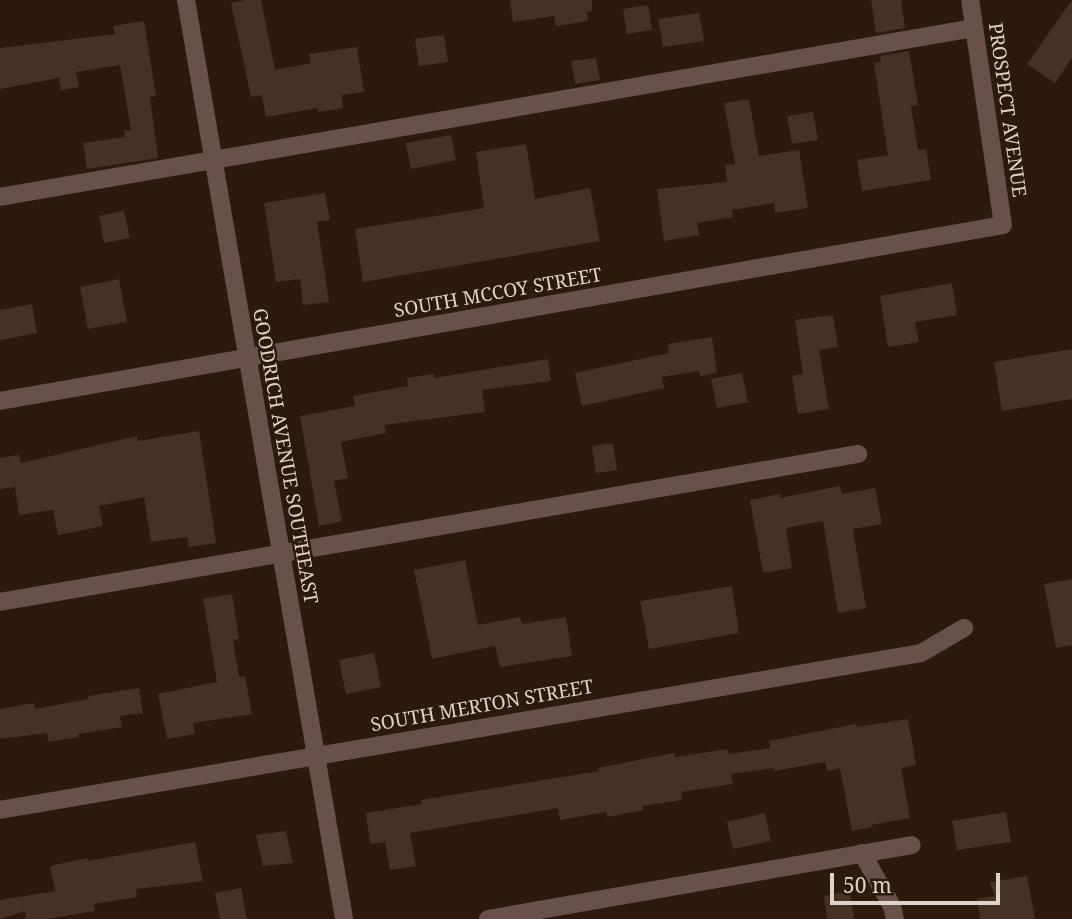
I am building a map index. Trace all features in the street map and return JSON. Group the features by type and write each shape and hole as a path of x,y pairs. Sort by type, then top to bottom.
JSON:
{"street":[{"name":"GOODRICH AVENUE SOUTHEAST","path":"186,0 344,919"},
{"name":"PROSPECT AVENUE","path":"970,0 1003,225"},
{"path":"0,197 974,28"},
{"name":"SOUTH MCCOY STREET","path":"0,401 1003,225"},
{"path":"0,602 858,454"},
{"name":"SOUTH MERTON STREET","path":"0,810 921,653 964,628"},
{"path":"488,919 912,845"},
{"path":"862,853 892,906 895,919"}],"building":[{"path":"261,0 275,70 311,63 309,54 357,47 364,92 342,95 343,108 318,112 318,108 266,117 262,95 251,97 231,3"},
{"path":"510,0 592,0 592,11 587,12 588,21 556,26 554,16 513,22"},
{"path":"871,0 901,0 905,28 876,33"},
{"path":"1072,0 1072,58 1055,83 1027,64"},
{"path":"648,5 652,30 627,34 623,9"},
{"path":"699,13 704,41 663,47 658,19"},
{"path":"144,21 156,96 150,97 158,158 87,169 83,143 125,137 124,130 131,130 120,65 76,72 79,87 61,90 59,78 0,89 0,48 115,34 113,26"},
{"path":"444,35 448,62 419,66 415,39"},
{"path":"909,51 918,105 911,106 918,150 926,149 931,180 862,191 857,160 888,155 874,63 881,62 880,56"},
{"path":"596,58 600,80 575,84 571,61"},
{"path":"749,99 759,156 799,150 808,208 775,213 774,203 732,210 733,217 697,223 699,235 664,241 657,189 727,182 725,165 735,164 724,103"},
{"path":"813,112 818,140 792,144 787,116"},
{"path":"451,135 456,160 411,169 406,143"},
{"path":"526,144 535,199 590,188 600,241 363,282 355,229 484,208 476,152"},
{"path":"325,193 330,220 317,222 329,302 303,305 300,279 276,282 264,203"},
{"path":"124,211 130,238 104,243 99,216"},
{"path":"119,279 127,322 88,329 80,287"},
{"path":"952,283 957,315 915,322 919,342 888,347 880,296"},
{"path":"32,304 37,333 0,340 0,310"},
{"path":"833,315 838,347 819,350 829,409 798,414 792,376 803,374 795,320"},
{"path":"712,337 717,373 700,376 699,371 662,377 664,388 582,406 575,373 669,353 668,344"},
{"path":"1072,349 1072,399 1002,411 994,362"},
{"path":"548,359 551,381 482,390 485,412 384,425 386,433 341,442 348,478 334,481 342,521 319,526 300,416 355,406 353,396 408,386 407,378 434,374 434,378"},
{"path":"742,373 748,402 717,408 711,379"},
{"path":"199,431 216,543 189,547 187,537 151,542 144,497 99,506 103,526 58,535 53,510 19,515 15,487 0,489 0,458 19,455 21,463 137,436 138,441"},
{"path":"613,443 617,470 596,473 592,446"},
{"path":"840,486 842,494 875,488 882,524 853,529 866,608 838,613 823,521 786,528 792,568 763,573 750,500 780,494 780,498"},
{"path":"465,560 478,625 520,617 522,624 566,617 572,656 500,667 495,646 432,659 414,570"},
{"path":"1072,579 1072,645 1056,648 1044,584"},
{"path":"732,586 739,633 649,649 640,601"},
{"path":"232,594 239,639 233,640 239,677 245,676 252,714 193,723 195,734 167,739 158,694 217,682 203,599"},
{"path":"374,653 381,687 346,694 339,660"},
{"path":"139,688 143,713 120,716 122,727 48,742 47,733 0,739 0,709 34,703 35,709 89,699 88,696"},
{"path":"908,719 916,765 901,768 910,818 871,825 872,827 852,831 840,768 827,771 825,762 774,771 774,768 731,774 733,784 681,792 682,800 642,806 643,810 607,817 606,812 560,820 558,808 410,833 416,866 390,870 385,842 370,844 366,813 422,804 421,800 599,771 598,768 674,753 675,757 728,749 729,754 770,748 769,741 856,724 857,727"},
{"path":"1006,812 1011,842 957,850 952,821"},
{"path":"765,813 771,841 733,849 727,822"},
{"path":"286,831 293,863 263,866 256,835"},
{"path":"195,842 203,881 136,889 137,897 94,904 95,911 47,919 26,919 25,911 0,919 0,900 55,891 50,866"},
{"path":"1027,876 1035,919 980,919 977,899 995,896 990,882"},
{"path":"241,888 247,919 220,919 215,893"},
{"path":"850,891 854,919 827,919 824,896"}]}
